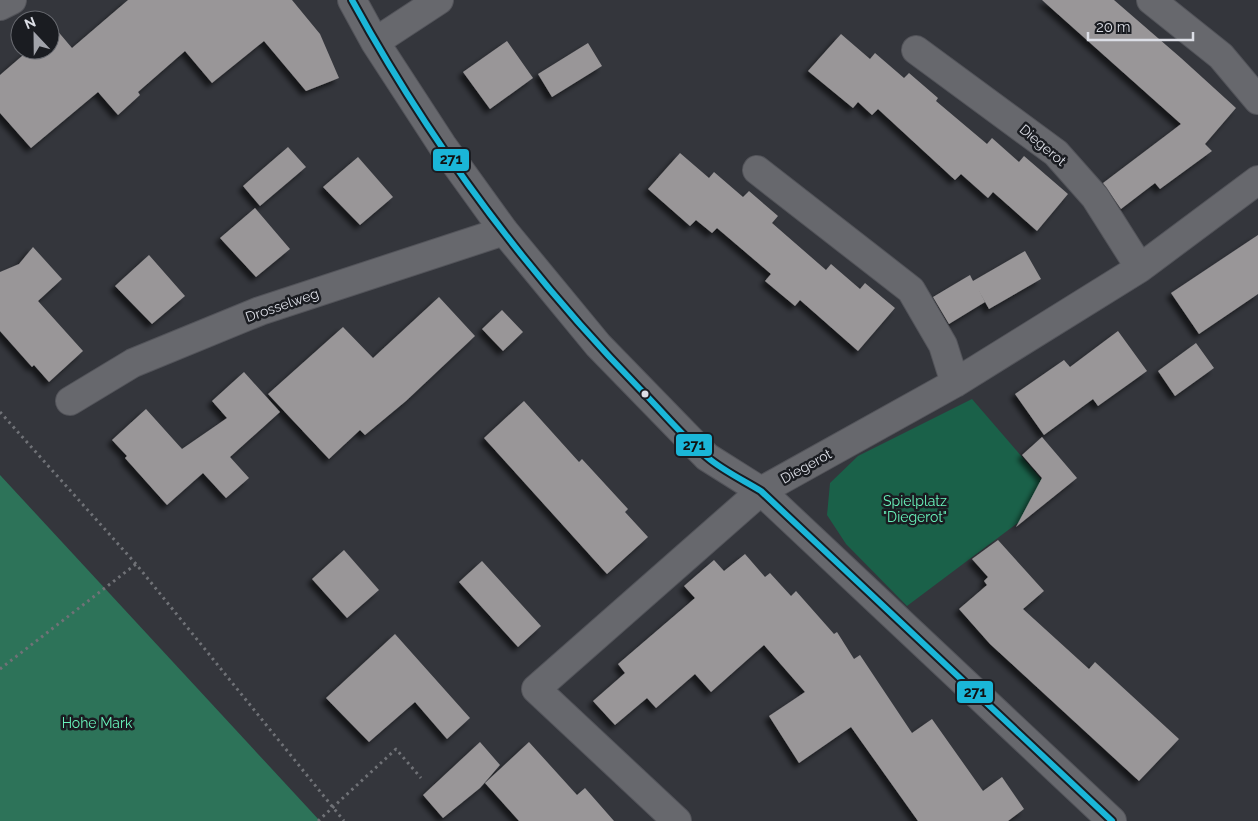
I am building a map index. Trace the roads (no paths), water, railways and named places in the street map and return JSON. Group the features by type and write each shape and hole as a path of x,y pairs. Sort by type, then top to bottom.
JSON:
{"street":[{"path":"0,6 12,0"},
{"path":"352,0 375,42 442,145 504,231 598,345 707,457 762,491 1112,821"},
{"path":"375,42 439,0"},
{"path":"1151,0 1221,56 1258,100"},
{"name":"Diegerot","path":"916,50 1056,153 1095,197 1140,268"},
{"path":"757,170 911,290 943,345 956,383"},
{"name":"Diegerot","path":"677,821 536,689 762,491 956,383 1140,268 1258,180"},
{"name":"Drosselweg","path":"70,401 133,364 260,311 504,231"}],"park label":[{"name":"Spielplatz \"Diegerot\"","path":"915,510"},
{"name":"Hohe Mark","path":"97,723"}]}
